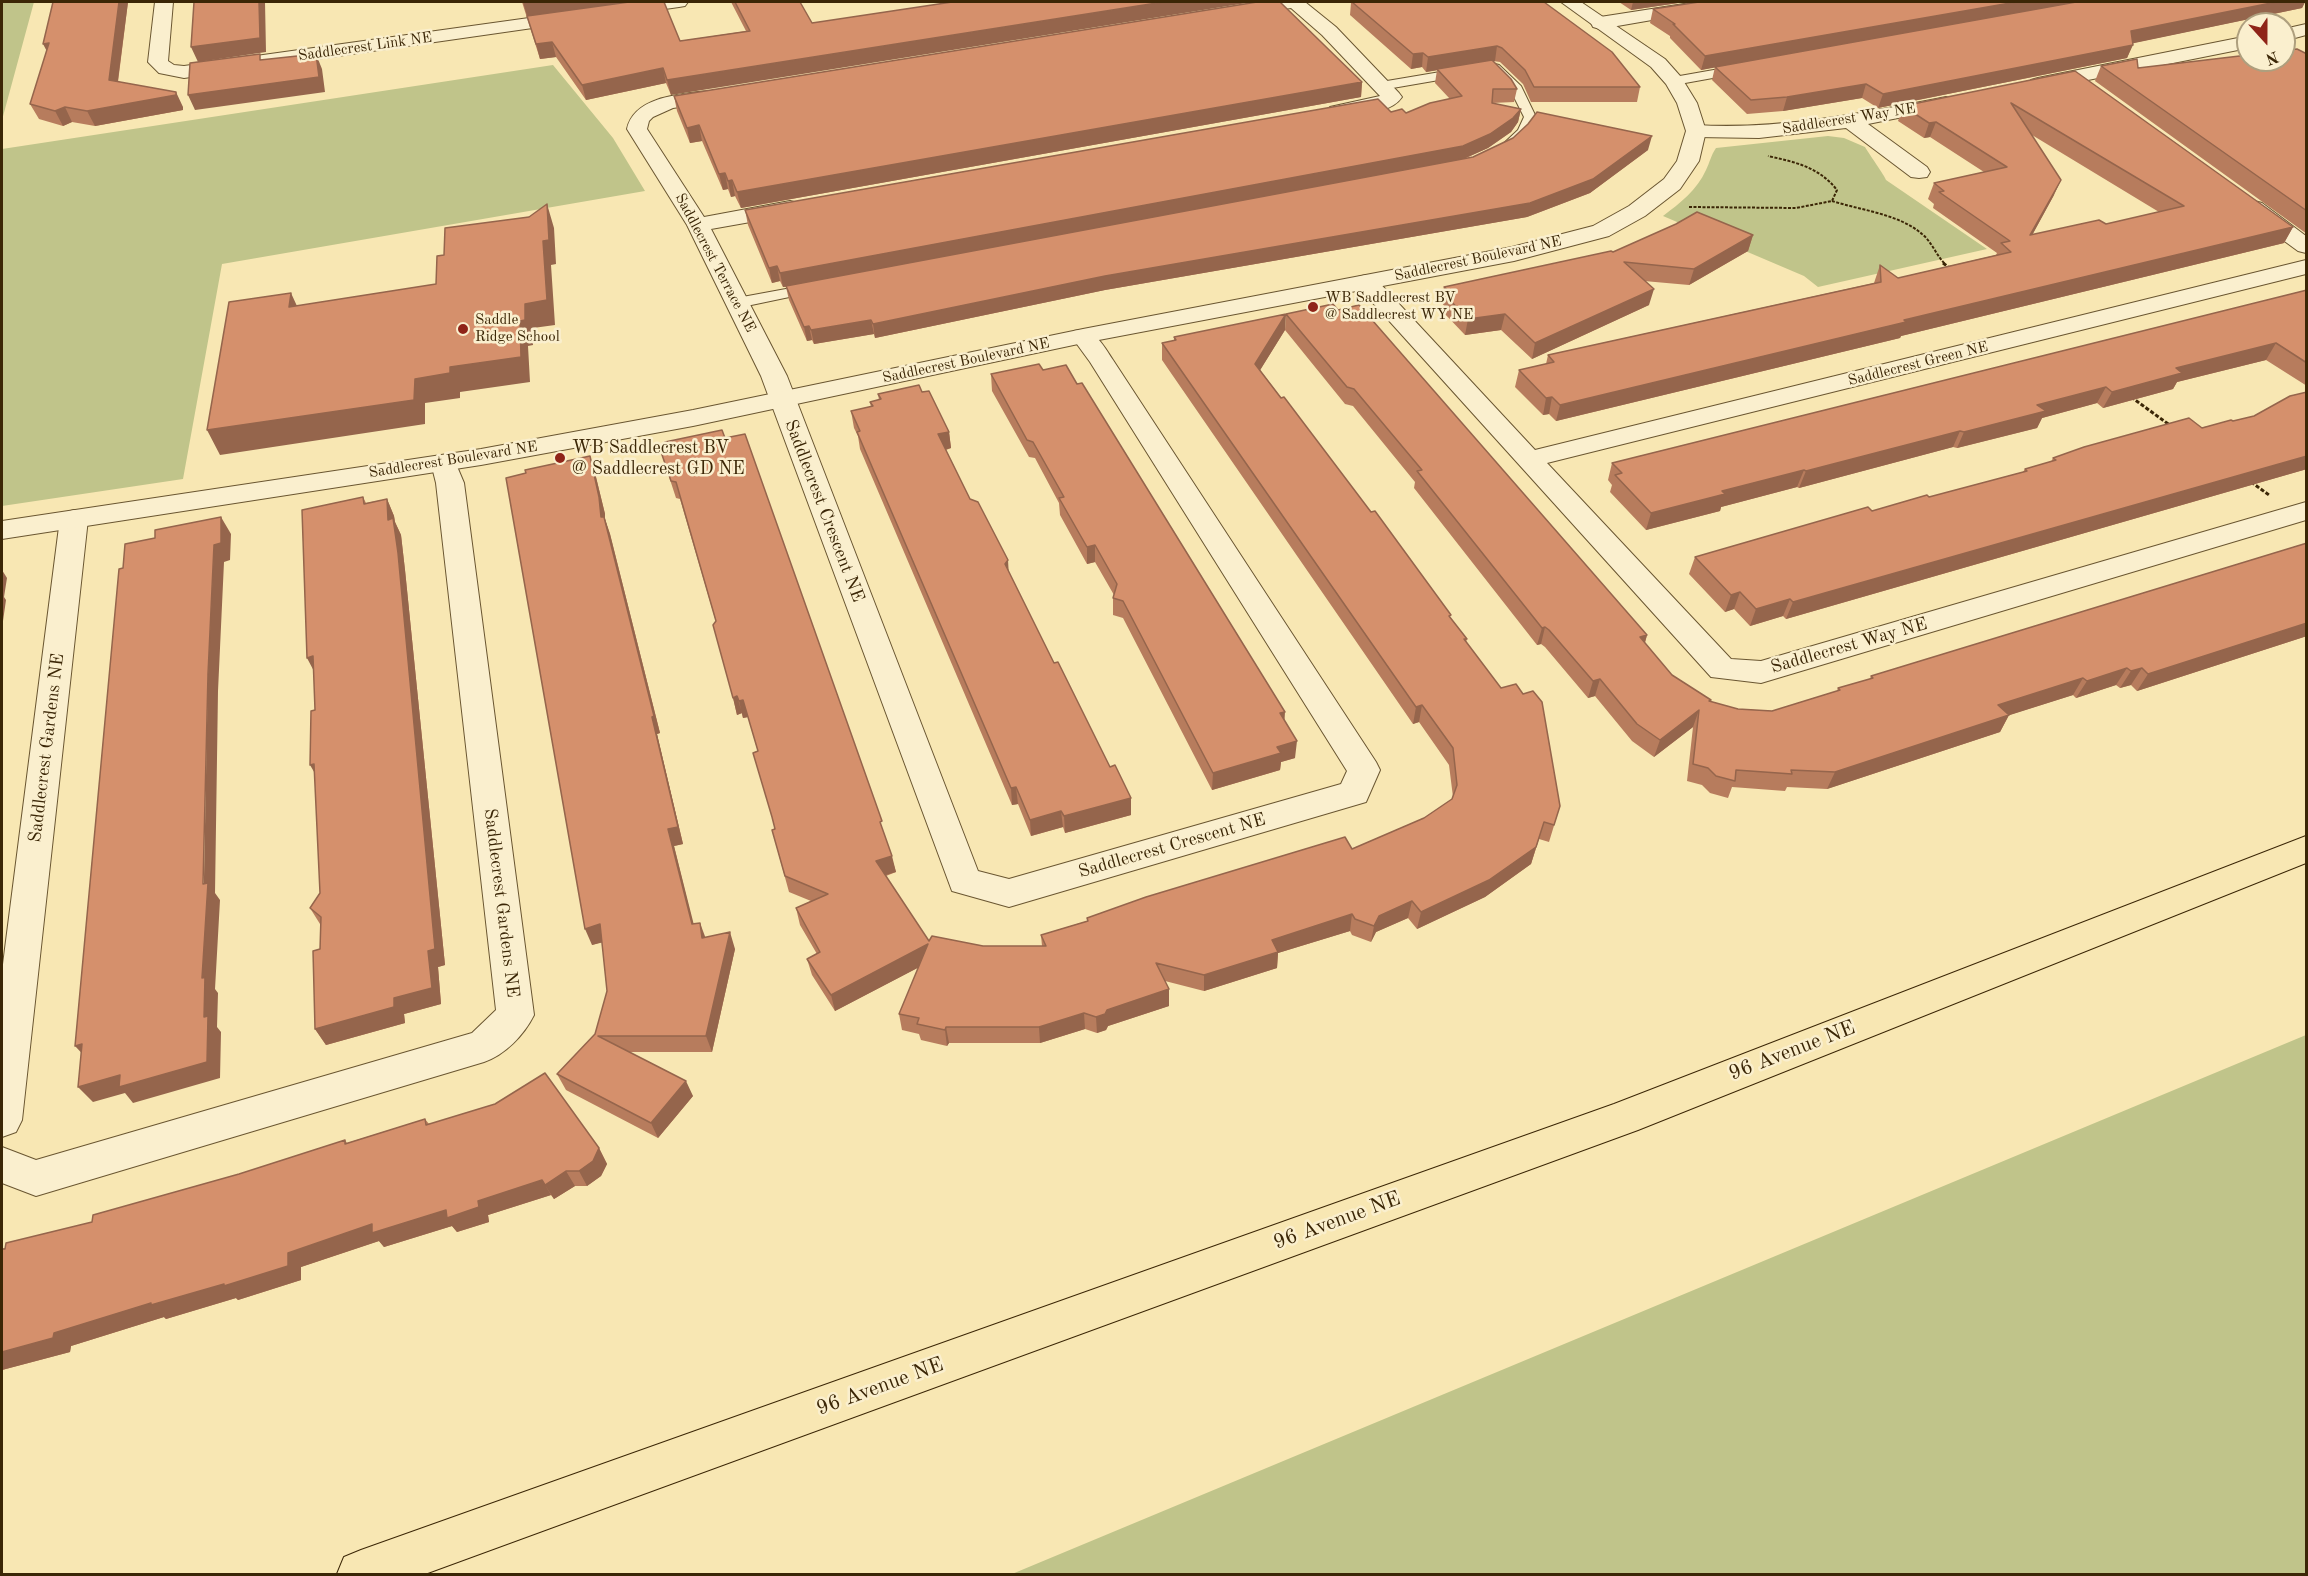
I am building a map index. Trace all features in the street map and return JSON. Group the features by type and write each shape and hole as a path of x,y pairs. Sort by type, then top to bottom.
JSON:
{"main road":[{"name":"96 Avenue NE","path":"361,1575 1623,1118 2307,849"}],"street":[{"name":"Saddlecrest Link NE","path":"164,2 158,62 162,68 184,72 492,19 680,2"},
{"path":"1214,15 1295,2 1329,31 1392,97 1384,103 1314,115"},
{"path":"1570,2 1658,63 1674,81 1687,104 1696,131"},
{"path":"1600,23 1727,2"},
{"path":"2014,89 2236,44"},
{"path":"2072,77 2091,91"},
{"name":"Saddlecrest Terrace NE","path":"736,93 652,108 642,114 636,122 637,129 698,225 774,376 782,399"},
{"name":"Saddlecrest Way NE","path":"1696,131 1764,133 1851,122 1968,98"},
{"path":"1851,122 1919,172"},
{"name":"Saddlecrest Boulevard NE","path":"2,530 444,463 782,399 1083,336 1514,254 1601,231 1637,211 1672,184 1688,161 1696,131"},
{"path":"2241,199 2307,246"},
{"path":"698,225 814,204"},
{"name":"Saddlecrest Green NE","path":"1530,459 2307,267"},
{"name":"Saddlecrest Way NE","path":"1366,282 1722,669 1761,672 2307,511"},
{"name":"Saddlecrest Crescent NE","path":"782,399 964,881 1009,893 1354,793 1365,770 1101,360 1083,336"},
{"name":"Saddlecrest Gardens NE","path":"2,1165 36,1178 484,1046 515,1015 450,483 444,463"},
{"name":"Saddlecrest Gardens NE","path":"2,1120 75,519"}],"lane":[{"path":"1674,81 1760,66"},
{"path":"1381,86 1494,67 1517,88 1530,117 1524,132 1503,150 1493,154"},
{"path":"737,303 831,285"}],"path":[{"path":"1689,207 1707,209 1735,206 1788,210 1815,208 1832,201 1837,190 1829,179 1814,168 1795,161 1758,154"}],"green space":[{"path":"2,2 34,2 2,120"},
{"path":"553,65 613,138 645,191 222,264 183,479 2,506 2,149"},
{"path":"1828,136 1844,138 1865,147 1886,180 1987,249 1818,287 1804,276 1663,216 1698,184 1716,148"},
{"path":"2306,1035 2306,1574 1012,1574"}],"building":[{"path":"53,2 119,2 109,80 176,92 176,95 87,111 65,107 55,111 30,104 49,43 43,44"},
{"path":"194,2 259,2 260,38 191,47"},
{"path":"629,2 664,2 680,41 750,31 735,2 800,2 812,23 952,2 1163,2 667,80 663,68 582,85 552,42 536,44 527,16"},
{"path":"1257,2 1280,2 1362,82 737,192 732,180 728,181 725,173 719,174 699,125 687,128 674,96"},
{"path":"1352,2 1544,2 1612,52 1640,87 1534,87 1525,70 1497,46 1428,57 1423,53 1413,54"},
{"path":"1699,2 2016,2 1705,56 1673,24 1675,24 1653,9"},
{"path":"2076,2 2276,2 2131,31 2133,45 1883,94 1866,84 1787,97 1751,100 1715,67"},
{"path":"2296,49 2307,54 2307,211 2101,66 2137,59 2138,68 2236,56 2236,72 2296,72"},
{"path":"260,54 260,60 316,54 319,77 188,95 190,63"},
{"path":"1492,60 1511,79 1517,89 1493,89 1492,103 1521,109 1513,118 1490,134 1463,146 780,273 777,266 769,268 745,210 1378,99 1391,112 1402,109 1406,113 1430,103 1462,96 1437,69"},
{"path":"2075,71 2293,227 1560,405 1552,397 1546,398 1519,370 1554,362 1548,355 1881,282 1880,265 1898,278 2011,252 2001,243 2010,241 1939,192 1944,191 1934,183 2007,167 1936,122 1929,123 1903,106","holes":["2011,103 2184,206 2106,224 2099,220 2030,235 2061,180"]},
{"path":"1537,112 1652,136 1593,179 1530,203 1105,276 873,324 871,320 811,330 809,326 804,327 786,286 1473,157 1513,138"},
{"path":"547,204 549,240 543,241 547,300 525,304 525,320 520,321 521,357 450,367 450,373 415,379 414,400 207,430 229,302 291,293 289,307 436,284 437,256 444,255 445,228 529,217"},
{"path":"1697,212 1753,235 1694,269 1624,262 1654,289 1535,343 1505,314 1468,319 1447,297 1453,295 1444,287 1613,252 1676,224"},
{"path":"2307,290 2307,363 2276,343 2176,368 2182,373 2112,392 2106,387 2037,405 2046,411 1722,491 1725,494 1651,513 1615,475 1622,473 1612,463"},
{"path":"1333,304 1338,310 1359,305 1647,635 1640,637 1672,675 1711,700 1709,701 1738,709 1772,711 1840,690 1838,688 1873,678 1871,676 2307,543 2307,623 2148,674 2142,668 2131,671 2127,668 2087,681 2083,678 1998,705 2009,715 1835,772 1791,770 1792,774 1736,770 1735,781 1716,776 1708,768 1693,764 1699,710 1660,740 1637,724 1600,679 1593,681 1549,630 1542,628 1417,471 1422,470 1354,389 1347,387 1286,314"},
{"path":"1286,314 1255,364 1281,398 1284,397 1371,512 1375,511 1501,688 1516,684 1523,694 1533,691 1542,702 1560,806 1554,825 1544,822 1536,847 1489,880 1421,912 1412,901 1379,916 1374,926 1355,919 1352,914 1272,940 1278,952 1204,975 1156,963 1169,989 1107,1010 1105,1014 1096,1017 1084,1013 1039,1027 946,1027 945,1030 917,1024 919,1018 899,1014 928,944 831,995 807,959 820,952 796,908 828,894 785,876 772,830 775,829 772,817 753,753 758,751 743,700 739,701 737,696 733,698 713,625 716,621 676,482 671,481 660,449 666,448 665,442 722,430 725,438 745,434 882,821 880,822 892,856 876,861 929,941 932,936 983,946 1046,946 1041,935 1088,921 1087,918 1146,897 1345,837 1352,849 1424,818 1452,799 1457,785 1453,748 1422,705 1416,707 1162,343 1176,340 1174,337"},
{"path":"1039,364 1043,370 1066,365 1077,384 1082,383 1285,712 1280,713 1297,741 1277,747 1281,753 1213,773 1123,601 1113,598 1117,584 1095,545 1087,547 1059,498 1064,497 1033,442 1027,440 991,374"},
{"path":"919,385 922,392 929,391 949,432 938,434 970,499 978,502 1008,560 1005,564 1054,663 1058,662 1110,767 1115,765 1131,798 1064,816 1061,811 1030,820 1016,787 1011,788 857,432 860,431 851,411 873,406 870,402 881,399 878,394"},
{"path":"2307,392 2307,456 1793,602 1790,599 1756,609 1740,592 1731,595 1695,557 1868,507 1872,511 2027,471 2025,469 2056,460 2053,458 2084,447 2189,418 2202,428 2254,416 2290,396"},
{"path":"590,456 601,517 604,517 654,716 652,717 678,827 668,829 692,924 700,923 702,938 730,932 706,1036 598,1036 686,1081 651,1123 557,1074 595,1034 607,991 600,924 585,929 506,478 526,473 525,470"},
{"path":"363,497 364,504 387,499 388,520 393,518 398,553 435,949 428,951 432,988 394,998 394,1007 315,1029 313,951 320,949 321,917 310,908 320,893 314,764 310,765 311,711 315,710 313,656 307,658 302,510"},
{"path":"221,517 221,543 214,545 208,674 203,884 208,883 202,978 205,977 204,1017 208,1016 207,1062 119,1087 120,1075 78,1087 82,1044 75,1046 119,569 123,568 125,544 155,538 155,530"},
{"path":"545,1073 599,1148 593,1161 579,1171 566,1171 545,1185 542,1180 478,1201 479,1207 447,1218 446,1210 372,1233 372,1224 288,1253 288,1266 224,1286 224,1284 151,1305 151,1303 54,1333 53,1338 2,1352 2,1249 5,1249 6,1243 92,1222 93,1215 239,1174 345,1140 345,1144 425,1119 426,1125 495,1104"}],"place":[{"name":"WB Saddlecrest BV @ Saddlecrest WY NE","path":"1313,307"},
{"name":"Saddle Ridge School","path":"463,329"},
{"name":"WB Saddlecrest BV @ Saddlecrest GD NE","path":"560,458"}]}
